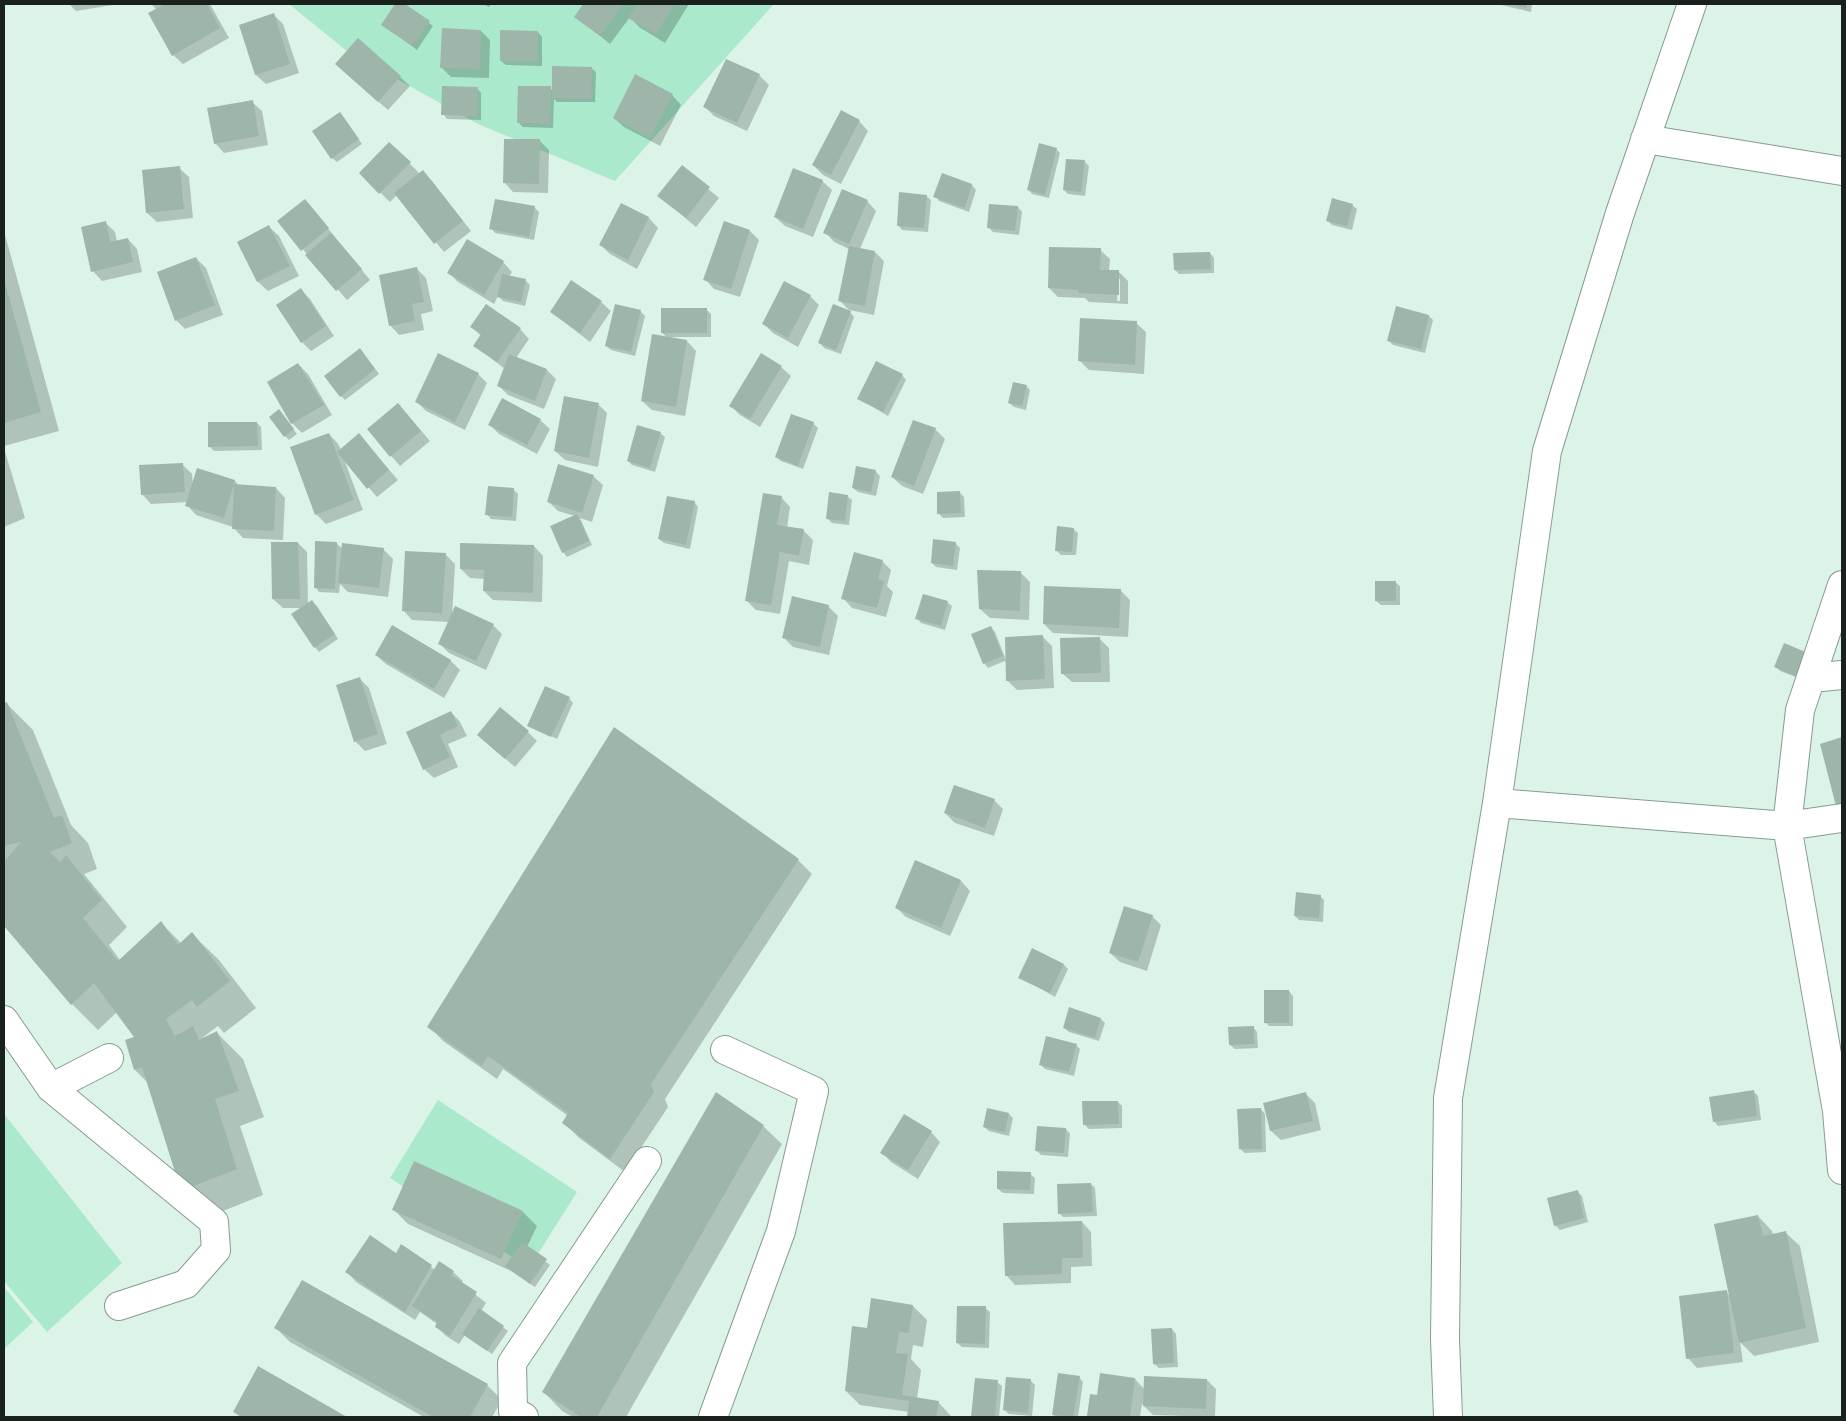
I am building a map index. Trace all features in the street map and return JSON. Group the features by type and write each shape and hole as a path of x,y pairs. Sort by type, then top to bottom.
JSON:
{"street":[{"path":"1448,1417 1445,1339 1448,1098 1497,803 1547,451 1645,139 1692,4"},
{"path":"1645,139 1842,171"},
{"path":"1842,585 1800,710 1788,826 1839,1112 1842,1170"},
{"path":"1812,678 1842,675"},
{"path":"1497,803 1788,826 1842,818"},
{"path":"4,1020 51,1088 214,1222 216,1250 186,1284 119,1306"},
{"path":"713,1417 781,1231 814,1091 725,1050"},
{"path":"51,1088 109,1058"},
{"path":"524,1417 513,1411 512,1363 647,1161"}],"green space":[{"path":"289,4 774,4 615,181 478,124 348,52"},
{"path":"438,1100 577,1192 529,1268 390,1178"},
{"path":"4,1114 122,1263 47,1332 4,1281"},
{"path":"4,1287 33,1322 4,1349"}],"building":[{"path":"165,4 207,4 220,28 172,56 148,13"},
{"path":"395,4 405,4 430,21 412,46 381,25"},
{"path":"583,4 623,4 600,36 574,17"},
{"path":"637,4 674,4 656,34 628,18"},
{"path":"1511,4 1527,4 1526,8"},
{"path":"274,13 290,64 255,75 239,25"},
{"path":"442,28 481,30 480,69 440,68"},
{"path":"500,30 538,31 538,62 500,61"},
{"path":"358,38 401,76 378,102 335,64"},
{"path":"726,59 760,74 737,123 703,107"},
{"path":"552,66 592,67 591,99 552,98"},
{"path":"635,74 673,94 650,138 613,118"},
{"path":"442,86 478,87 477,116 441,115"},
{"path":"518,86 551,86 550,124 517,123"},
{"path":"253,100 259,136 214,144 207,108"},
{"path":"841,110 860,120 831,175 812,165"},
{"path":"340,112 359,139 331,159 312,131"},
{"path":"504,139 540,139 539,184 503,183"},
{"path":"389,142 411,162 379,194 359,173"},
{"path":"1039,143 1057,148 1045,195 1027,190"},
{"path":"1066,159 1085,160 1081,192 1063,190"},
{"path":"682,165 710,187 686,218 657,196"},
{"path":"180,166 184,209 146,213 142,170"},
{"path":"793,168 823,180 803,229 774,217"},
{"path":"423,170 463,221 434,244 394,193"},
{"path":"942,173 972,184 965,208 933,197"},
{"path":"842,189 868,200 849,244 823,233"},
{"path":"899,192 927,195 924,228 897,226"},
{"path":"1332,198 1353,204 1347,226 1326,221"},
{"path":"305,199 329,228 301,251 277,221"},
{"path":"495,199 535,206 529,237 489,229"},
{"path":"621,203 649,217 628,260 599,245"},
{"path":"989,204 1018,206 1015,231 987,228"},
{"path":"106,221 110,242 128,238 133,262 91,272 81,227"},
{"path":"724,221 750,230 731,289 703,280"},
{"path":"269,225 290,266 257,282 237,242"},
{"path":"331,233 362,269 336,291 305,255"},
{"path":"467,239 504,261 484,295 447,273"},
{"path":"849,246 875,251 865,306 838,301"},
{"path":"1049,247 1101,248 1100,270 1119,270 1119,295 1078,293 1078,290 1048,288"},
{"path":"1210,252 1211,269 1174,270 1173,253"},
{"path":"196,257 215,305 175,321 157,272"},
{"path":"417,267 424,302 412,304 415,321 389,326 379,275"},
{"path":"502,274 526,279 521,302 497,297"},
{"path":"4,279 41,412 4,423"},
{"path":"571,280 602,301 580,333 550,312"},
{"path":"784,281 811,295 788,338 762,324"},
{"path":"301,288 326,326 301,343 276,305"},
{"path":"486,304 521,328 497,362 473,346 481,334 470,327"},
{"path":"615,304 641,310 631,352 605,346"},
{"path":"833,304 851,311 836,350 818,343"},
{"path":"1396,306 1429,315 1421,349 1387,341"},
{"path":"661,308 707,308 707,333 661,333"},
{"path":"1080,318 1137,321 1135,365 1078,361"},
{"path":"652,334 687,340 676,407 641,401"},
{"path":"360,348 375,369 340,397 324,376"},
{"path":"438,353 479,373 455,422 415,402"},
{"path":"761,353 782,366 750,419 729,406"},
{"path":"509,354 547,369 535,401 497,386"},
{"path":"876,361 903,374 883,412 857,399"},
{"path":"298,363 324,405 291,424 267,382"},
{"path":"1013,382 1027,385 1022,406 1008,403"},
{"path":"564,396 599,403 589,458 554,451"},
{"path":"502,398 541,419 527,445 488,425"},
{"path":"398,403 421,431 390,457 367,429"},
{"path":"279,409 294,429 284,437 269,417"},
{"path":"791,414 814,422 798,466 775,457"},
{"path":"913,420 936,428 914,486 891,477"},
{"path":"208,422 257,422 258,446 208,447"},
{"path":"637,425 661,432 650,468 627,461"},
{"path":"329,433 354,500 315,515 290,447"},
{"path":"359,433 389,470 367,489 337,452"},
{"path":"183,463 185,492 141,495 139,465"},
{"path":"558,464 594,475 582,513 547,502"},
{"path":"856,466 876,470 871,492 852,488"},
{"path":"197,468 235,480 224,518 185,506"},
{"path":"234,484 276,487 274,531 232,529"},
{"path":"488,486 514,488 512,517 485,515"},
{"path":"960,491 961,513 937,514 937,492"},
{"path":"829,492 848,495 845,521 826,519"},
{"path":"763,493 782,496 777,525 804,529 799,556 780,552 771,605 745,601"},
{"path":"667,496 695,501 686,545 658,539"},
{"path":"577,514 589,541 562,553 550,526"},
{"path":"1057,526 1074,528 1072,552 1055,551"},
{"path":"933,539 956,542 953,566 931,563"},
{"path":"315,541 337,542 335,589 314,588"},
{"path":"271,542 298,542 300,599 272,599"},
{"path":"342,543 384,548 379,588 338,583"},
{"path":"460,543 534,545 533,593 483,591 484,570 460,569"},
{"path":"405,551 446,553 442,613 402,611"},
{"path":"854,552 883,560 878,579 884,581 877,608 841,599"},
{"path":"977,570 1021,571 1020,611 979,609"},
{"path":"1375,581 1396,581 1396,601 1375,601"},
{"path":"1044,586 1121,589 1119,628 1043,624"},
{"path":"923,594 948,601 941,626 915,619"},
{"path":"792,596 829,605 820,647 782,638"},
{"path":"312,600 335,634 314,648 291,614"},
{"path":"455,606 494,624 476,661 438,644"},
{"path":"392,625 451,660 434,689 375,655"},
{"path":"991,626 1003,656 983,664 971,634"},
{"path":"1043,635 1045,679 1006,681 1005,637"},
{"path":"1100,637 1101,673 1061,674 1060,638"},
{"path":"1784,643 1808,653 1798,677 1774,667"},
{"path":"360,677 378,734 354,742 336,685"},
{"path":"545,686 570,697 551,737 527,726"},
{"path":"7,702 54,818 62,815 72,843 50,852 60,862 66,855 102,900 83,918 118,961 161,921 178,945 192,932 230,981 197,1007 192,1000 166,1019 175,1036 193,1026 199,1040 217,1031 239,1091 215,1099 237,1169 181,1191 142,1067 134,1070 125,1040 134,1037 94,983 71,1005 4,926 4,862 21,842 4,846 4,703"},
{"path":"500,707 529,731 505,759 477,735"},
{"path":"451,711 458,726 440,735 450,757 423,770 406,732"},
{"path":"614,727 799,859 651,1084 654,1092 610,1159 562,1123 568,1113 488,1056 482,1066 427,1027"},
{"path":"1842,737 1842,805 1836,806 1820,744"},
{"path":"954,785 995,799 985,828 944,813"},
{"path":"915,860 961,880 941,928 895,908"},
{"path":"1296,892 1321,895 1319,918 1294,916"},
{"path":"1124,906 1153,915 1138,962 1109,953"},
{"path":"1032,948 1064,964 1050,993 1018,978"},
{"path":"1264,990 1289,990 1289,1023 1264,1023"},
{"path":"1069,1007 1101,1018 1095,1038 1063,1028"},
{"path":"1254,1026 1254,1044 1229,1045 1228,1027"},
{"path":"1046,1036 1077,1044 1069,1072 1039,1065"},
{"path":"1754,1090 1757,1116 1713,1122 1709,1097"},
{"path":"716,1092 764,1125 597,1417 581,1417 542,1392"},
{"path":"1306,1092 1313,1121 1270,1131 1263,1103"},
{"path":"1082,1101 1118,1101 1119,1124 1083,1125"},
{"path":"987,1108 1009,1113 1005,1132 983,1127"},
{"path":"1261,1108 1262,1149 1239,1149 1237,1109"},
{"path":"904,1114 932,1131 908,1170 880,1153"},
{"path":"1037,1126 1066,1128 1064,1153 1035,1151"},
{"path":"414,1161 523,1211 501,1259 392,1210"},
{"path":"997,1171 1031,1172 1030,1190 997,1189"},
{"path":"1091,1183 1093,1212 1058,1214 1057,1184"},
{"path":"1578,1190 1584,1218 1554,1226 1547,1198"},
{"path":"1758,1215 1763,1236 1786,1231 1806,1328 1739,1343 1714,1224"},
{"path":"1082,1221 1083,1258 1062,1258 1062,1274 1005,1276 1003,1223"},
{"path":"370,1235 396,1253 401,1244 432,1265 405,1312 345,1272"},
{"path":"522,1242 547,1259 530,1284 505,1266"},
{"path":"439,1261 454,1271 451,1275 477,1292 450,1336 435,1327 437,1322 412,1306"},
{"path":"302,1280 488,1384 470,1417 433,1417 274,1328"},
{"path":"1727,1290 1734,1353 1686,1359 1679,1296"},
{"path":"871,1298 913,1305 909,1333 899,1332 896,1353 908,1354 902,1395 939,1401 936,1417 907,1417 909,1401 845,1391 852,1326 867,1328"},
{"path":"957,1306 986,1306 985,1344 956,1343"},
{"path":"479,1308 504,1326 487,1351 462,1334"},
{"path":"1172,1328 1174,1363 1153,1364 1151,1329"},
{"path":"258,1366 347,1417 242,1417 233,1412"},
{"path":"1058,1373 1080,1376 1073,1417 1052,1415"},
{"path":"1100,1373 1135,1378 1130,1417 1087,1416 1090,1394 1097,1395"},
{"path":"1144,1376 1207,1379 1206,1409 1143,1406"},
{"path":"1006,1377 1031,1379 1028,1413 1003,1410"},
{"path":"975,1378 998,1380 995,1417 971,1417"}]}
